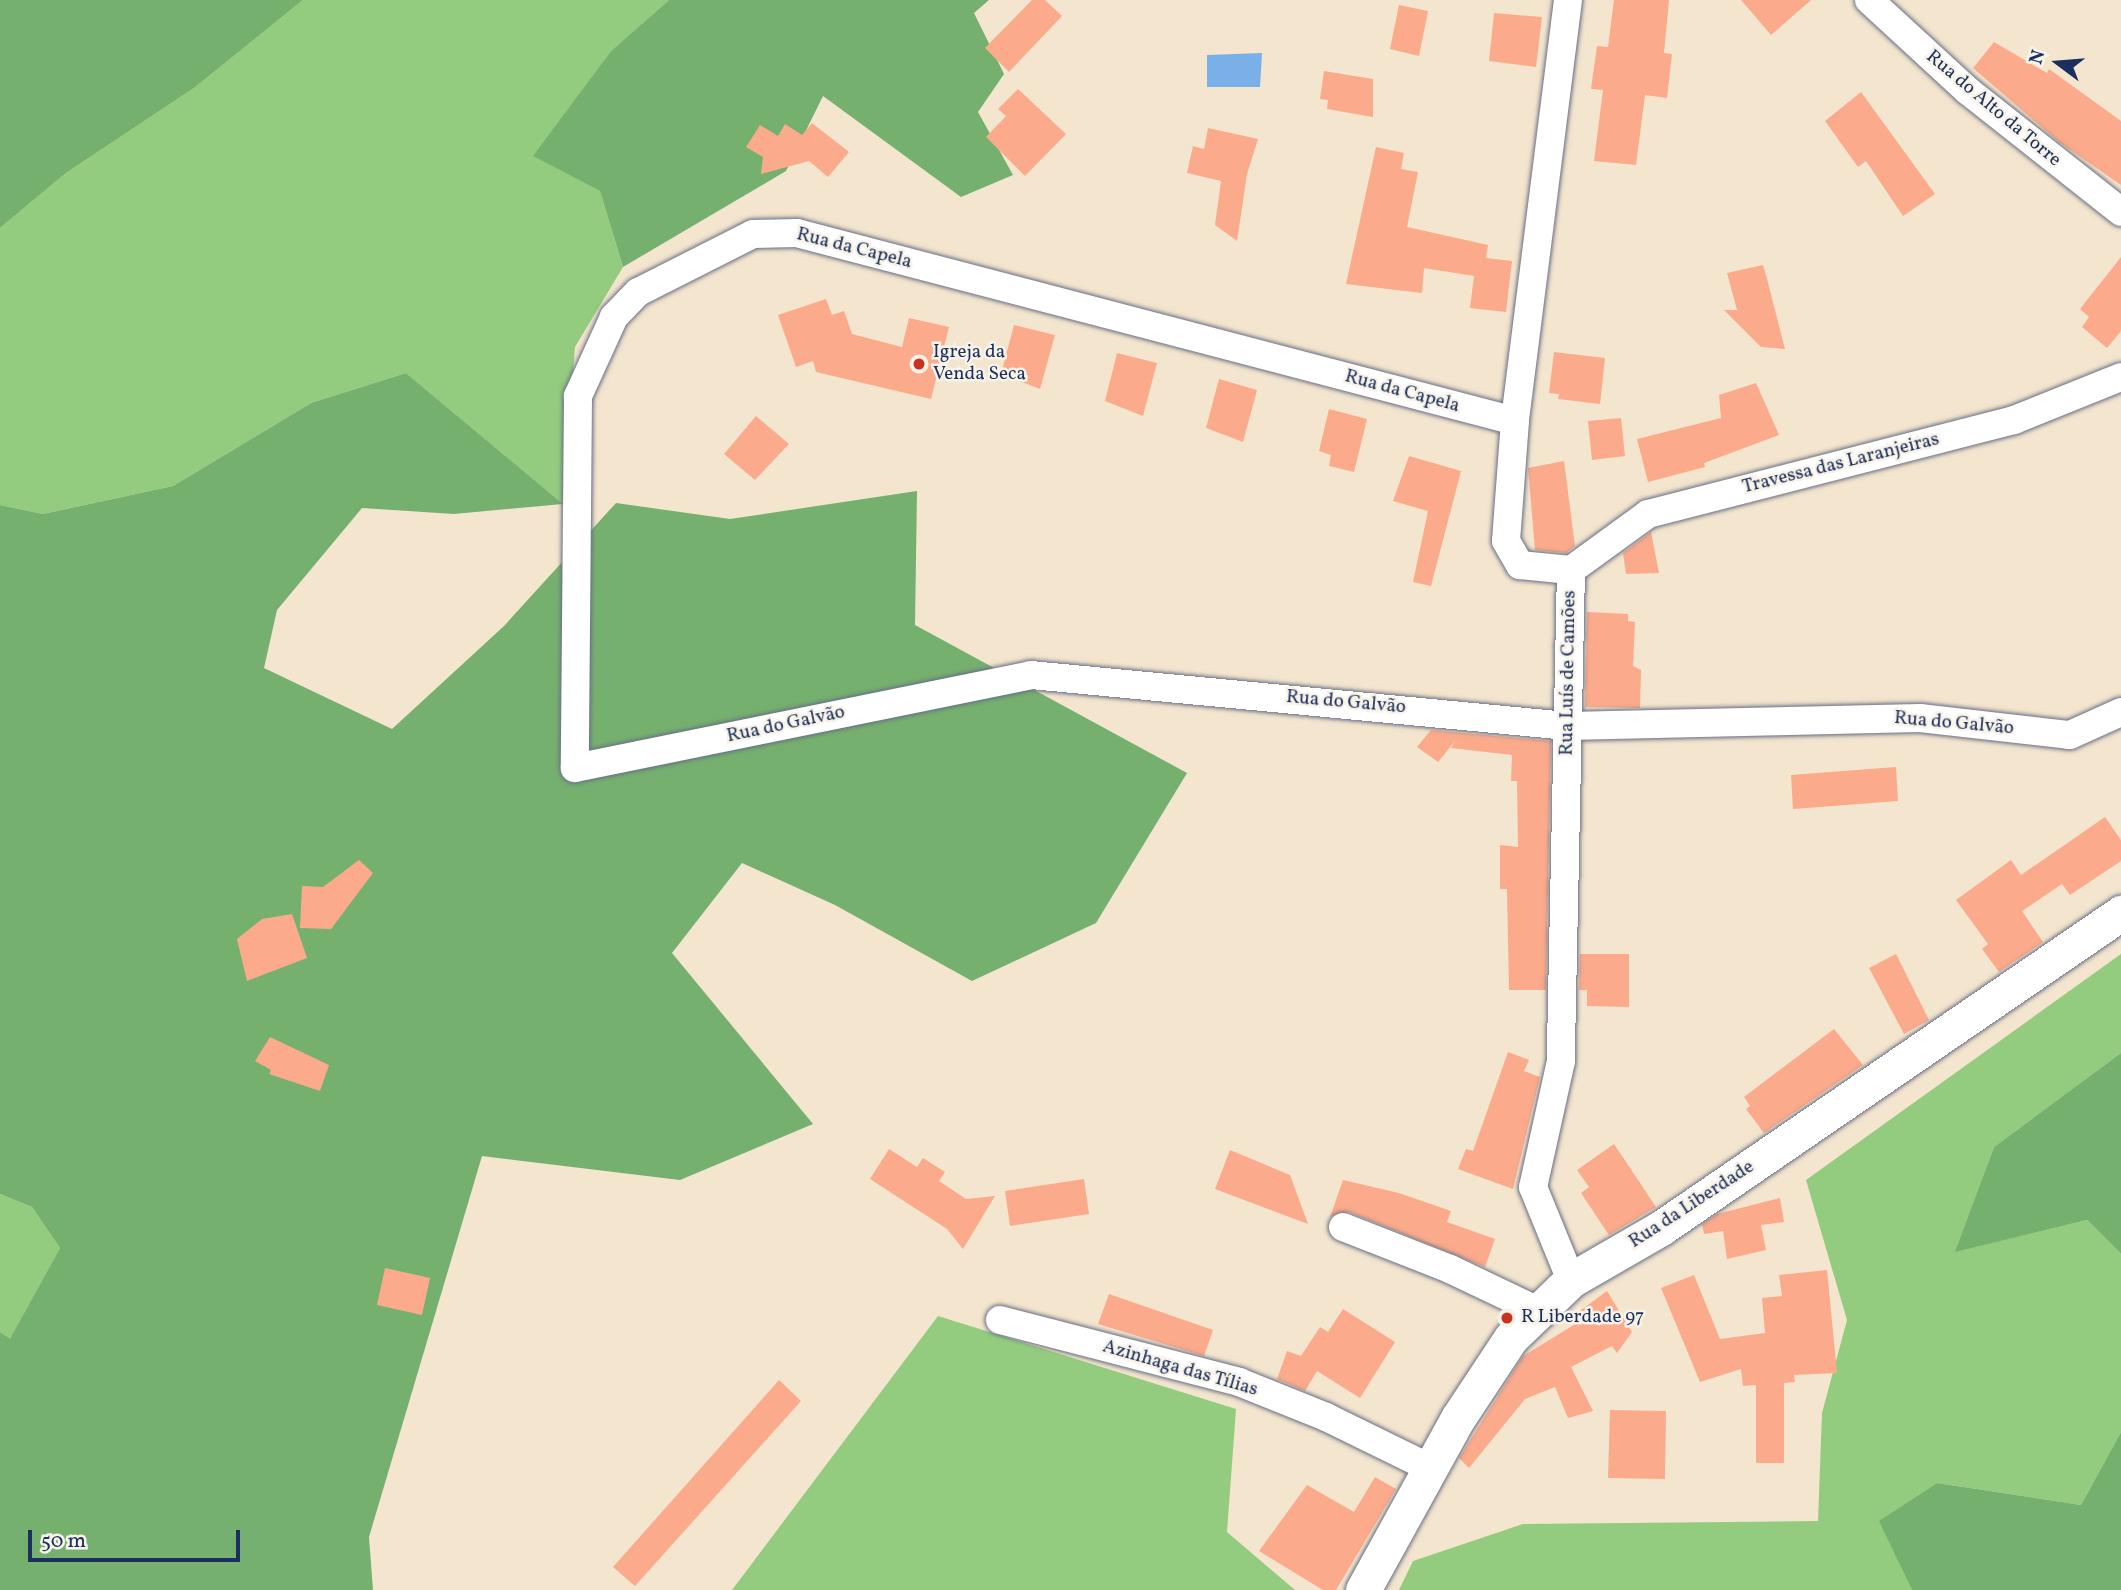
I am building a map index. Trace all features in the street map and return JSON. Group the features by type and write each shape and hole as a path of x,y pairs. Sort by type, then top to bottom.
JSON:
{"street":[{"name":"Rua Luís de Camões","path":"1568,0 1515,421 1506,541 1520,565 1571,570 1560,1061 1533,1187 1571,1280"},
{"name":"Rua do Alto da Torre","path":"1869,0 1968,91 2121,212"},
{"name":"Rua da Capela","path":"575,768 578,396 614,317 638,292 754,234 797,233 1515,421"},
{"name":"Travessa das Laranjeiras","path":"1571,570 1648,514 2014,420 2121,377"},
{"name":"Rua do Galvão","path":"575,768 1031,675 1568,726 1920,718 2070,735 2121,712"},
{"name":"Rua da Liberdade","path":"1363,1590 1430,1468 1511,1338 1571,1280 1661,1228 2121,913"},
{"path":"1343,1227 1450,1269 1538,1311"},
{"name":"Azinhaga das Tílias","path":"1000,1320 1238,1382 1326,1417 1430,1468"}],"green space":[{"path":"0,0 303,0 194,88 66,173 0,228"},
{"path":"303,0 669,0 611,51 534,156 600,191 623,267 575,347 563,504 406,373 311,403 173,486 43,514 0,505 0,228 66,173 194,88"},
{"path":"669,0 989,0 974,13 1004,74 978,112 1013,175 961,197 823,96 786,171 623,267 600,191 533,156 611,51"},
{"path":"406,373 563,504 454,514 362,508 277,610 264,668 392,729 504,626 616,503 730,519 917,491 915,625 1187,773 1096,923 972,981 835,905 742,863 672,953 813,1124 680,1180 482,1156 369,1537 373,1590 0,1590 0,1332 10,1339 60,1248 32,1207 0,1194 0,505 43,514 173,486 311,403"},
{"path":"2121,954 2121,1053 1994,1147 1956,1251 2087,1220 2121,1254 2121,1432 2081,1505 1937,1483 1880,1521 1912,1590 1399,1590 1413,1561 1523,1524 1818,1521 1822,1413 1847,1320 1806,1180"},
{"path":"2121,1053 2121,1254 2087,1220 1955,1252 1994,1147"},
{"path":"0,1194 32,1207 60,1248 10,1340 0,1332"},
{"path":"938,1316 1236,1409 1227,1532 1295,1590 732,1590"},
{"path":"2121,1432 2121,1590 1912,1590 1879,1521 1937,1483 2081,1505"}],"water":[{"path":"1262,53 1260,87 1207,87 1207,55"}],"building":[{"path":"1032,0 1045,0 1062,16 1009,72 985,48"},
{"path":"1614,0 1669,0 1664,53 1672,54 1667,98 1645,95 1636,165 1594,161 1603,90 1591,89 1597,46 1608,47"},
{"path":"1741,0 1811,0 1771,35"},
{"path":"1399,5 1428,11 1419,56 1390,49"},
{"path":"1494,13 1542,17 1536,67 1489,61"},
{"path":"1994,42 2047,73 2049,69 2121,121 2121,185 2059,142 1973,68"},
{"path":"1324,71 1373,79 1373,117 1327,109 1328,100 1320,99"},
{"path":"1018,89 1066,134 1025,176 986,137 1006,116 998,109"},
{"path":"1861,92 1935,194 1903,216 1866,161 1858,167 1825,121"},
{"path":"812,123 849,152 828,177 809,161 761,174 763,157 746,147 760,125 778,136 785,124 802,135"},
{"path":"1208,128 1258,139 1247,174 1237,241 1215,225 1221,181 1187,173 1193,146 1204,149"},
{"path":"1376,147 1404,153 1401,169 1418,172 1407,227 1488,245 1486,258 1512,261 1506,312 1470,308 1474,276 1424,268 1422,293 1346,284"},
{"path":"2121,257 2121,331 2107,348 2082,327 2089,317 2080,309"},
{"path":"1763,265 1785,349 1761,347 1724,310 1737,310 1727,273"},
{"path":"826,299 832,315 844,311 852,334 902,347 909,318 949,327 931,399 816,372 813,361 796,367 778,315"},
{"path":"1014,325 1055,335 1040,389 1001,374"},
{"path":"1554,352 1605,358 1600,404 1558,399 1559,394 1549,393"},
{"path":"1117,353 1157,363 1143,416 1105,401"},
{"path":"1219,379 1257,390 1243,442 1206,428"},
{"path":"1756,383 1779,435 1704,463 1705,467 1648,482 1637,439 1721,418 1719,395"},
{"path":"1329,409 1367,419 1354,472 1329,466 1331,455 1319,451"},
{"path":"756,416 789,444 755,480 724,454"},
{"path":"1621,418 1625,456 1592,460 1588,421"},
{"path":"1409,456 1461,471 1431,586 1413,582 1428,511 1393,501"},
{"path":"1564,461 1575,546 1566,553 1535,550 1528,468"},
{"path":"1651,532 1659,573 1626,574 1623,553"},
{"path":"1587,612 1628,614 1628,621 1635,622 1633,666 1641,670 1640,708 1585,707"},
{"path":"1431,730 1551,741 1546,990 1509,990 1507,889 1500,889 1500,845 1518,847 1517,781 1511,781 1512,755 1451,748 1455,741 1438,762 1417,747"},
{"path":"1896,767 1898,801 1793,809 1791,775"},
{"path":"2105,817 2121,840 2121,861 2070,895 2062,884 2022,911 2043,942 1999,972 1982,949 1988,944 1956,900 2011,860 2021,875"},
{"path":"359,860 373,873 331,929 300,928 302,886 323,887"},
{"path":"292,914 307,958 247,981 237,939 262,919"},
{"path":"1580,954 1629,954 1629,1007 1587,1006 1587,990 1579,990"},
{"path":"1896,954 1929,1020 1904,1034 1869,968"},
{"path":"1834,1029 1863,1065 1764,1133 1746,1109 1750,1106 1744,1097"},
{"path":"270,1037 329,1065 320,1091 269,1074 271,1070 255,1061"},
{"path":"1508,1052 1529,1060 1524,1071 1540,1077 1513,1189 1458,1169 1466,1149 1473,1151"},
{"path":"1614,1144 1656,1207 1609,1235 1581,1193 1589,1187 1577,1170"},
{"path":"889,1149 917,1167 923,1158 945,1172 939,1181 966,1199 995,1196 963,1249 947,1229 870,1179"},
{"path":"1230,1150 1290,1175 1308,1224 1215,1189"},
{"path":"1084,1179 1089,1214 1010,1226 1005,1191"},
{"path":"1343,1180 1399,1193 1451,1211 1447,1222 1495,1239 1485,1267 1349,1212 1330,1217"},
{"path":"1780,1198 1784,1222 1761,1225 1766,1250 1727,1259 1723,1231 1704,1234 1702,1224 1717,1214"},
{"path":"385,1268 430,1278 422,1315 377,1305"},
{"path":"1827,1270 1837,1373 1794,1375 1795,1382 1784,1383 1784,1463 1756,1463 1756,1385 1743,1386 1741,1369 1700,1382 1661,1288 1694,1275 1720,1339 1765,1333 1762,1298 1782,1296 1779,1275"},
{"path":"1607,1291 1632,1332 1617,1353 1612,1346 1571,1367 1593,1411 1568,1418 1555,1387 1525,1399 1469,1468 1459,1458 1523,1356 1577,1323 1573,1316"},
{"path":"1109,1294 1213,1330 1204,1356 1098,1324"},
{"path":"1343,1309 1395,1342 1360,1398 1317,1371 1305,1391 1277,1379 1287,1351 1301,1356 1320,1327 1328,1332"},
{"path":"779,1380 801,1401 635,1586 613,1567"},
{"path":"1610,1410 1666,1411 1665,1479 1608,1478"},
{"path":"1375,1477 1396,1489 1336,1590 1323,1590 1259,1551 1307,1485 1354,1512"}],"place":[{"name":"Igreja da Venda Seca","path":"919,364"},
{"name":"R Liberdade 97","path":"1507,1318"}]}
